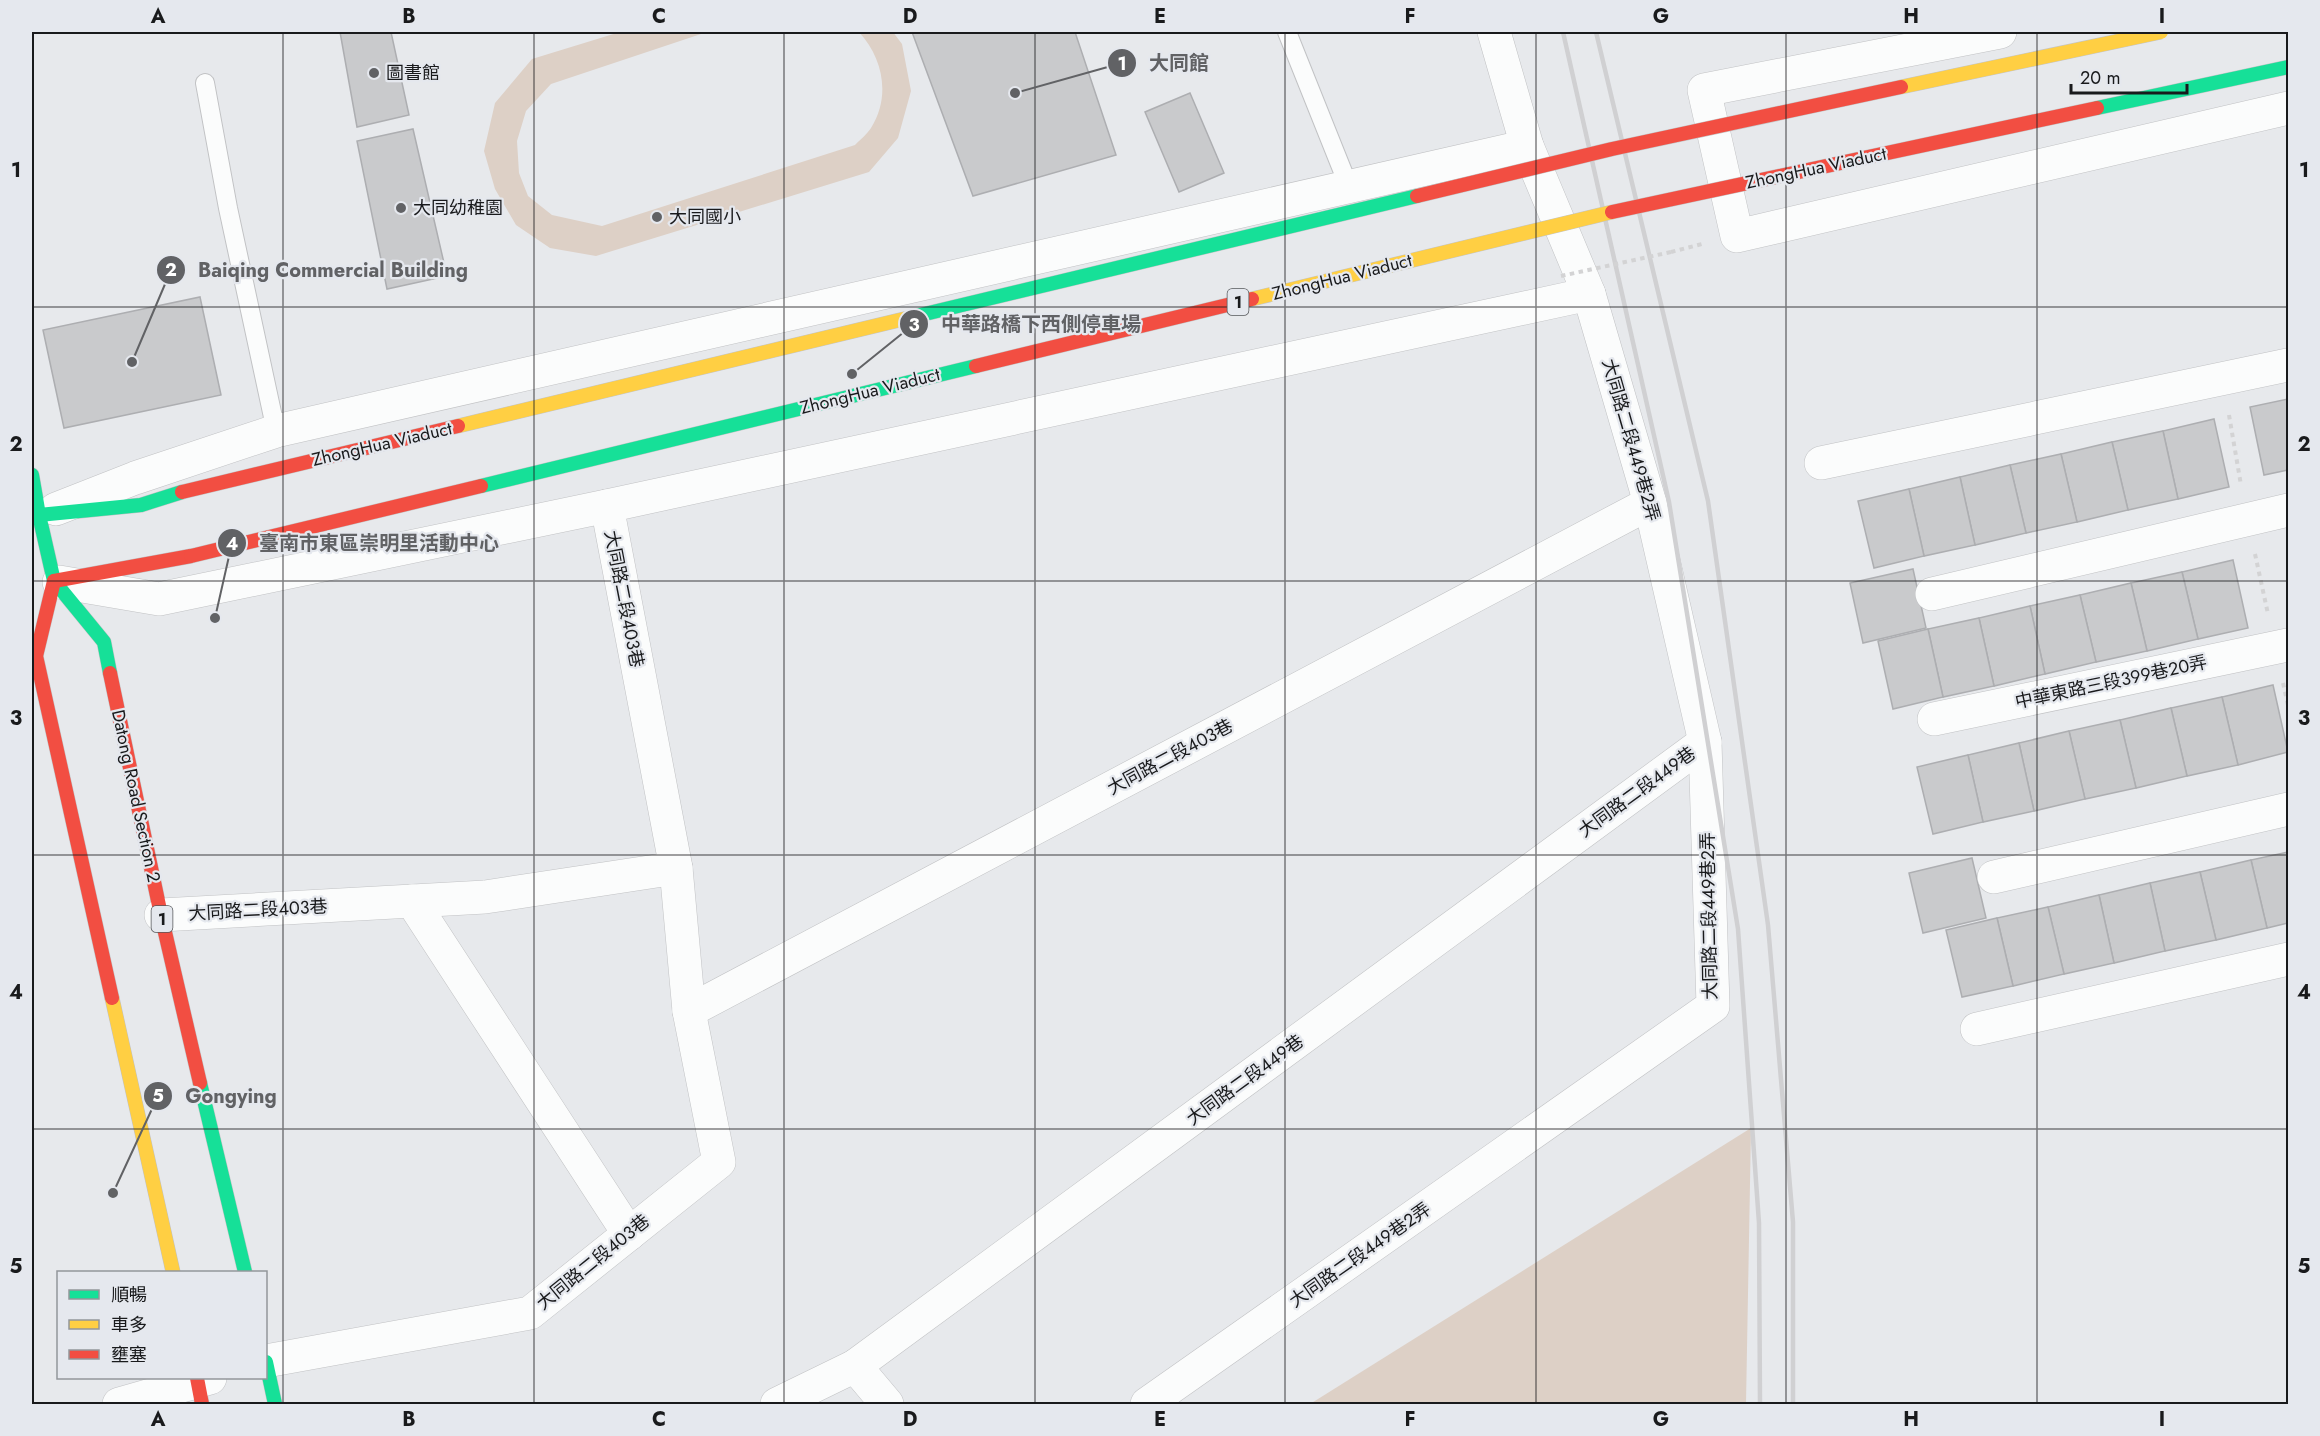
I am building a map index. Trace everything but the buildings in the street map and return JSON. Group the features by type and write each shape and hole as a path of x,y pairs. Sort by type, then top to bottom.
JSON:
{"main road":[{"name":"ZhongHua Viaduct","path":"35,516 141,505 182,492 1612,149 2161,32"},
{"name":"ZhongHua Viaduct","path":"48,582 190,556 1624,209 2289,67"},
{"name":"Datong Road Section 2","path":"32,475 35,516 48,582 36,656 173,1271"},
{"name":"Datong Road Section 2","path":"48,582 104,642 162,915 245,1271"},
{"path":"267,1367 275,1404"}],"street":[{"name":"大同路二段449巷2弄","path":"1147,1404 1713,1006 1706,742 1650,503 1589,294 1527,146 1494,32"},
{"path":"2000,32 1704,90 1737,236 2289,108"},
{"path":"35,516 135,478 276,431 1527,146"},
{"path":"48,582 159,599 606,506 1589,294"},
{"path":"1821,463 2289,364"},
{"name":"大同路二段403巷","path":"689,1011 1650,503"},
{"name":"大同路二段403巷","path":"267,1362 530,1312 719,1162 689,1011 676,868 606,506"},
{"path":"1932,594 2289,510"},
{"name":"中華東路三段399巷20弄","path":"1934,719 2289,645"},
{"name":"大同路二段449巷","path":"777,1404 855,1366 1706,742"},
{"path":"1994,877 2289,808"},
{"name":"大同路二段403巷","path":"162,915 485,897 676,868"},
{"path":"412,901 629,1234"},
{"path":"1977,1029 2289,958"},
{"path":"855,1366 887,1404"},
{"path":"119,1404 202,1385"}],"lane":[{"path":"1287,32 1349,187"},
{"path":"205,83 228,208 276,431"}],"path":[{"path":"1561,276 1671,252"}],"shaded area":[{"path":"620,32 707,32 551,84 526,111 517,141 519,173 528,196 552,215 602,226 855,145 869,130 877,116 882,90 879,65 874,53 859,32 893,32 902,44 911,91 898,138 869,172 596,256 550,248 516,225 495,189 484,151 495,103 532,59"},
{"path":"1751,1128 1746,1404 1310,1404"}],"railway":[{"path":"1563,32 1669,502 1738,929 1759,1223 1760,1404"},
{"path":"1596,32 1708,501 1768,925 1793,1222 1793,1404"}],"traffic: fast":[{"path":"2097,108 2288,67"},
{"path":"908,318 1417,196"},
{"path":"481,486 976,366"},
{"path":"32,475 39,515 32,517"},
{"path":"110,673 104,642 54,581 39,515 141,505 182,492"},
{"path":"200,1083 245,1271"},
{"path":"267,1367 275,1404"}],"traffic: slow":[{"path":"1901,87 2161,32"},
{"path":"1252,299 1612,212"},
{"path":"458,426 908,318"},
{"path":"112,998 173,1271"}],"traffic: jam":[{"path":"1417,196 1612,149 1901,87"},
{"path":"1612,212 2097,108"},
{"path":"976,366 1252,299"},
{"path":"182,492 458,426"},
{"path":"191,556 481,486"},
{"path":"54,581 191,556"},
{"path":"54,581 36,656 112,998"},
{"path":"110,673 161,915 200,1083"},
{"path":"197,1379 202,1404"}],"place":[{"name":"圖書館","path":"374,73"},
{"name":"大同館","path":"1015,93"},
{"name":"大同幼稚園","path":"401,208"},
{"name":"大同國小","path":"657,217"},
{"name":"Baiqing Commercial Building","path":"132,362"},
{"name":"中華路橋下西側停車場","path":"852,374"},
{"name":"臺南市東區崇明里活動中心","path":"215,618"},
{"name":"Gongying","path":"113,1193"}]}
